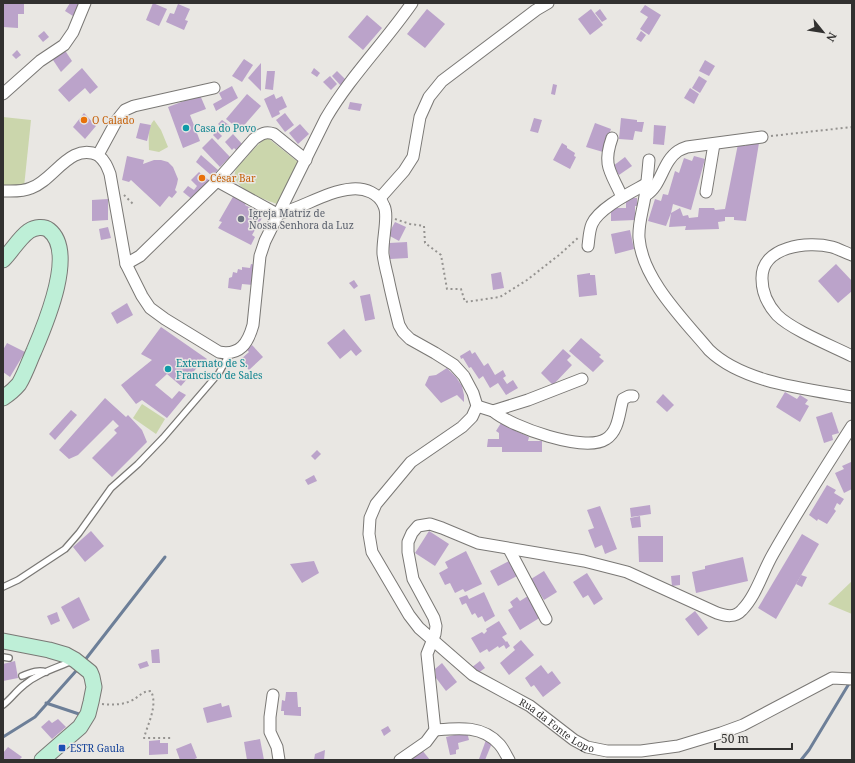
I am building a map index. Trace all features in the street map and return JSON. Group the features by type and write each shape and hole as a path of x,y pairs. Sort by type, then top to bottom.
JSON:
{"main road":[{"path":"3,260 30,230 40,227 48,229 55,236 59,253 60,268 56,294 23,376 14,390 3,398"},
{"path":"3,641 66,655 90,672 92,677 94,687 88,714 80,727 42,760"}],"street":[{"path":"3,94 40,61 64,45 73,32 85,3"},
{"path":"3,191 32,188 74,156 83,152 91,152 98,155 103,159 110,174 126,264 142,296 150,308 165,320 219,352 235,352 244,346 250,336 253,325 260,256 264,241 277,214 336,101 393,30 412,3"},
{"path":"380,198 404,172 412,157 420,117 429,97 442,81 536,10 548,3"},
{"path":"98,155 117,120 125,110 134,106 214,88"},
{"path":"126,264 140,256 217,181 254,139 261,134 268,132 274,134 306,160"},
{"path":"588,246 591,225 595,219 622,197 646,190 651,192 666,167 678,151 687,147 762,137"},
{"path":"612,138 607,150 608,170 622,197"},
{"path":"706,192 714,144"},
{"path":"649,160 639,237 641,254 656,285 709,350 727,365 749,376 852,397"},
{"path":"217,181 277,214 287,212 330,194 351,189 363,189 380,198 386,211 382,244 383,256 399,325 410,339 454,365 464,376 473,392 477,406 494,411 500,417 528,430 582,444 593,443 606,439 613,431 619,416 622,400 629,396 633,396"},
{"path":"852,255 832,247 810,244 790,248 776,253 767,261 762,272 762,284 767,301 778,315 793,327 852,356"},
{"path":"494,411 528,400 582,379"},
{"name":"Rua da Fonte Lopo","path":"477,406 472,417 462,427 411,462 376,504 370,518 369,534 372,552 409,615 432,641 473,675 530,706 574,740 587,747 607,751 641,751 678,746 743,725 832,678 852,679"},
{"path":"400,760 426,742 435,730 427,654 435,634 436,626 434,618 413,578 408,552 408,542 412,533 418,526 430,524 478,543 584,560 627,572 717,613 726,616 735,615 741,612 748,603 772,556 852,426"},
{"path":"509,549 546,619"},
{"path":"274,695 270,717 270,732 277,747 279,760"},
{"path":"435,730 462,728 480,730 491,736 500,745 508,760"}],"lane":[{"path":"3,587 24,577 65,549 79,533 112,488 163,438 219,373 226,360 227,353"},
{"path":"3,705 15,695 22,686 34,677 76,661"},
{"path":"22,676 36,671 47,672"}],"path":[{"path":"762,137 852,127"},
{"path":"121,192 133,204"},
{"path":"386,218 397,219 410,224 424,226 425,243 441,255 447,289 461,289 465,302 500,297 527,280 560,255 591,225"},
{"path":"91,702 121,704 132,701 145,691 151,691 154,706 144,738 174,738"}],"green space":[{"path":"3,117 31,120 24,187 3,187"},
{"path":"154,120 161,130 168,147 159,152 149,150 149,130"},
{"path":"265,139 269,139 298,162 298,167 280,202 277,204 265,200 243,188 235,178 235,172 239,166"},
{"path":"142,404 165,419 156,434 133,418"},
{"path":"852,581 852,614 828,604"}],"building":[{"path":"3,3 24,3 24,14 18,14 18,28 3,27"},
{"path":"70,3 76,3 79,5 73,16 65,11"},
{"path":"153,3 167,9 159,26 146,20"},
{"path":"178,4 190,9 185,20 188,21 184,30 166,22 170,13 174,14"},
{"path":"645,5 661,15 649,35 640,29 648,17 640,12"},
{"path":"427,9 445,24 425,48 407,34"},
{"path":"591,9 603,25 590,35 578,19"},
{"path":"600,9 607,19 602,22 595,13"},
{"path":"367,15 382,28 363,50 348,37"},
{"path":"44,31 49,37 43,42 38,36"},
{"path":"641,31 646,35 641,42 636,39"},
{"path":"64,49 72,61 61,72 51,57"},
{"path":"17,50 21,55 16,59 12,55"},
{"path":"244,59 253,65 242,82 232,76"},
{"path":"705,60 715,66 709,76 699,71"},
{"path":"261,63 261,91 248,78"},
{"path":"82,68 98,87 90,94 85,88 69,102 58,90"},
{"path":"314,68 320,73 317,77 311,73"},
{"path":"267,71 275,71 273,90 265,89"},
{"path":"337,71 348,82 342,87 332,76"},
{"path":"330,76 337,84 331,90 323,82"},
{"path":"699,76 707,81 700,93 692,88"},
{"path":"553,84 557,85 555,95 551,94"},
{"path":"232,86 238,98 216,111 213,104 222,99 219,93"},
{"path":"690,88 699,94 694,104 684,98"},
{"path":"247,94 261,106 240,130 226,119"},
{"path":"274,94 276,99 282,96 287,107 279,111 280,114 272,118 264,99"},
{"name":"Casa do Povo","path":"200,95 206,109 190,115 200,141 183,148 168,107"},
{"path":"350,102 362,104 360,111 348,109"},
{"name":"O Calado","path":"84,113 96,126 85,139 73,127"},
{"path":"285,113 294,125 285,132 276,120"},
{"path":"534,118 542,120 538,133 530,131"},
{"path":"621,118 644,122 642,132 635,131 633,140 619,139"},
{"path":"222,120 229,125 225,130 218,124"},
{"path":"140,123 151,125 147,141 136,138"},
{"path":"595,123 611,129 603,152 586,147"},
{"path":"300,124 309,134 298,144 289,133"},
{"path":"654,125 666,126 664,145 653,144"},
{"path":"217,131 222,136 218,140 213,135"},
{"path":"233,134 243,145 237,151 234,148 232,150 225,142"},
{"path":"212,138 230,157 220,167 202,148"},
{"path":"747,141 759,143 746,221 734,220 734,217 725,217 725,221 718,222 719,229 685,230 686,226 669,227 671,213 680,208 683,216 688,215 689,218 698,217 699,208 714,208 715,210 725,209 738,144 746,146"},
{"path":"562,143 575,153 574,156 576,157 570,169 553,160"},
{"path":"201,155 218,170 212,176 196,162"},
{"path":"127,156 144,160 143,164 154,160 168,162 173,167 178,179 175,190 177,192 172,198 169,196 160,207 131,180 129,182 122,180"},
{"path":"694,156 705,159 691,210 673,204 666,226 648,221 655,199 661,201 663,194 668,195 675,171 679,173 684,158 692,161"},
{"path":"625,157 632,166 619,175 613,166"},
{"path":"199,172 210,181 193,200 183,192 188,186 194,190 197,186 191,180"},
{"name":"Igreja Matriz de Nossa Senhora da Luz","path":"234,195 247,202 245,205 261,213 259,216 262,218 252,235 255,237 251,245 218,228 222,222 219,221"},
{"path":"626,198 637,198 637,206 635,206 635,220 611,221 611,208 626,208"},
{"path":"108,199 108,220 92,221 92,200"},
{"path":"395,222 406,227 399,241 388,235"},
{"path":"108,227 111,238 101,240 99,229"},
{"path":"630,230 634,249 615,254 611,234"},
{"path":"407,242 408,258 390,259 389,243"},
{"path":"251,264 256,265 253,285 242,284 241,290 228,288 229,278 232,277 233,272 237,273 238,269 242,270 242,267 250,268"},
{"path":"836,264 852,281 852,291 838,303 818,281"},
{"path":"501,272 504,288 493,290 491,274"},
{"path":"590,273 590,275 595,275 597,295 579,297 577,275"},
{"path":"354,280 358,286 354,289 349,283"},
{"path":"370,294 375,319 365,321 360,296"},
{"path":"127,303 133,315 117,324 111,313"},
{"name":"Externato de S. Francisco de Sales","path":"161,327 207,359 202,364 201,363 181,386 167,374 155,385 172,399 179,391 186,395 167,418 142,400 136,404 121,385 152,360 141,354"},
{"path":"344,329 362,351 356,356 351,350 340,359 327,343"},
{"path":"581,338 601,355 599,357 604,361 593,372 569,351"},
{"path":"7,343 25,352 10,377 3,372 3,350"},
{"path":"252,345 263,357 249,370 240,360 249,352 247,350"},
{"path":"563,349 571,356 567,360 572,365 553,385 541,373"},
{"path":"470,350 472,354 475,352 484,366 488,363 495,375 503,370 506,376 503,378 507,384 513,380 518,388 506,395 498,383 490,388 483,376 479,379 471,367 469,368 463,358 461,359 460,356"},
{"path":"447,368 462,386 464,402 457,395 441,403 425,385 429,376 436,375"},
{"path":"785,392 797,399 800,395 808,400 805,404 809,406 800,422 776,407"},
{"path":"663,394 674,405 667,412 656,402"},
{"path":"105,398 126,417 128,415 142,430 147,442 112,477 92,458 117,433 114,430 119,426 113,420 78,455 69,459 59,450"},
{"path":"71,410 77,415 55,440 49,434"},
{"path":"832,412 839,433 832,435 833,440 824,443 816,417"},
{"path":"501,423 506,426 515,426 516,431 529,437 528,441 542,441 542,452 502,452 502,447 487,447 488,439 499,439 499,433 496,431"},
{"path":"317,450 321,454 315,460 311,456"},
{"path":"851,462 852,489 844,493 835,473 844,469 842,466"},
{"path":"314,475 317,481 308,485 305,480"},
{"path":"827,485 836,490 834,493 844,499 840,505 837,503 834,509 836,511 827,524 818,519 817,521 809,515"},
{"path":"650,505 651,514 631,517 630,508"},
{"path":"600,506 617,549 605,554 602,545 595,548 588,530 594,528 587,510"},
{"path":"640,516 641,527 632,528 630,518"},
{"path":"91,531 104,546 85,562 73,547"},
{"path":"429,531 449,544 435,566 415,553"},
{"path":"802,534 819,544 776,619 758,608"},
{"path":"638,536 663,536 663,562 639,562"},
{"path":"466,551 482,584 465,592 463,589 455,593 450,583 445,585 439,573 448,568 445,562"},
{"path":"743,557 748,581 696,593 692,572 705,569 705,566"},
{"path":"314,561 319,573 302,583 290,564"},
{"path":"509,561 517,576 498,586 490,571"},
{"path":"544,571 557,592 544,600 531,579"},
{"path":"587,573 603,599 594,605 588,595 583,598 573,582"},
{"path":"680,575 680,585 672,586 671,576"},
{"path":"801,575 807,577 802,587 796,584"},
{"path":"484,592 495,616 485,622 482,616 478,618 475,613 472,615 466,603 462,605 459,598 467,595 469,599"},
{"path":"528,596 541,617 520,630 508,610 513,607 510,602 517,597 520,601"},
{"path":"79,597 90,620 73,629 61,607"},
{"path":"695,611 708,628 698,636 685,619"},
{"path":"57,612 60,621 51,625 47,616"},
{"path":"499,621 507,634 502,637 510,646 506,649 504,645 499,648 498,646 489,652 487,649 480,653 471,638 482,632 484,634 487,631 486,629"},
{"path":"521,640 534,655 509,675 500,663 515,650 513,647"},
{"path":"159,649 160,663 152,663 151,650"},
{"path":"15,661 18,678 3,681 3,664"},
{"path":"147,661 149,666 140,669 138,664"},
{"path":"480,661 485,668 478,673 471,668"},
{"path":"442,663 457,682 446,691 436,678 435,669"},
{"path":"541,665 548,674 552,671 561,683 543,697 534,685 531,687 525,678"},
{"path":"286,692 297,692 298,707 301,707 301,716 284,715 284,711 281,711 282,700 285,701"},
{"path":"221,703 222,707 229,705 232,717 207,723 203,708"},
{"path":"58,719 66,727 52,739 41,727 49,720 52,723"},
{"path":"388,726 391,731 384,736 381,730"},
{"path":"467,732 469,740 458,743 459,749 456,750 456,754 450,755 446,737"},
{"path":"260,739 264,760 247,760 244,742"},
{"path":"160,740 160,743 168,743 168,754 149,755 149,741"},
{"path":"486,740 492,743 485,760 481,760 479,759"},
{"path":"191,743 197,758 192,760 180,760 176,749"},
{"path":"8,747 22,757 19,760 3,760 3,753"},
{"path":"325,750 324,760 314,760 315,754"},
{"path":"422,750 430,760 410,760"}],"waterway":[{"path":"85,660 165,557"},
{"path":"3,737 35,717 76,671"},
{"path":"801,760 809,750 850,682"},
{"path":"46,703 79,714"}],"place":[{"name":"O Calado","path":"84,120"},
{"name":"Casa do Povo","path":"186,128"},
{"name":"César Bar","path":"202,178"},
{"name":"Igreja Matriz de Nossa Senhora da Luz","path":"241,219"},
{"name":"Externato de S. Francisco de Sales","path":"168,369"},
{"name":"ESTR Gaula","path":"62,748"}]}
